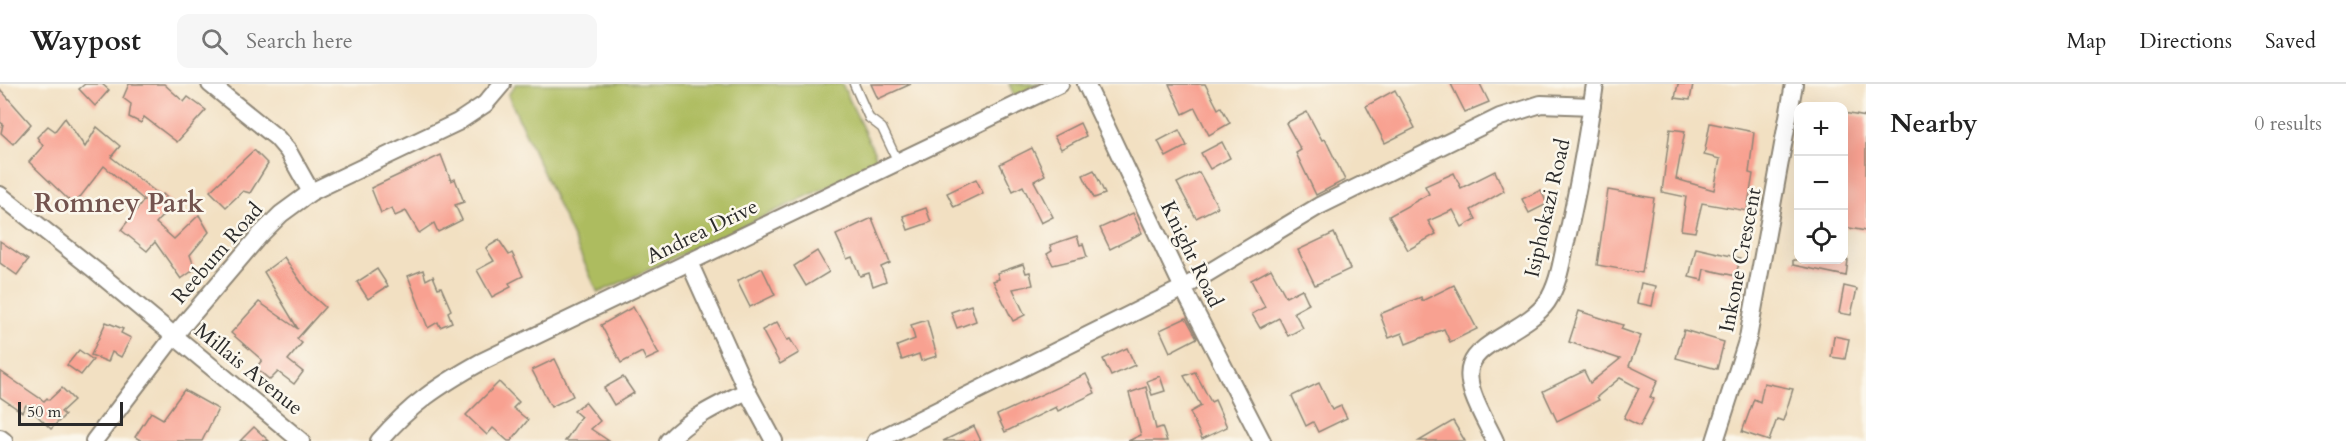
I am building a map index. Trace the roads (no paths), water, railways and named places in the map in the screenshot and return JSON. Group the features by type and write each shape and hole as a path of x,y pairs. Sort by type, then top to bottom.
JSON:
{"street":[{"path":"210,84 277,138 288,151 311,192"},
{"name":"Reebum Road","path":"94,441 174,336 259,236 281,214 311,192 458,122 485,104 502,84"},
{"name":"Andrea Drive","path":"380,441 414,405 433,389 481,362 1060,84"},
{"name":"Knight Road","path":"1086,84 1183,288 1262,441"},
{"name":"Isiphokazi Road","path":"1496,441 1470,388 1471,364 1479,352 1536,315 1547,301 1557,280 1572,220 1595,84"},
{"name":"Inkone Crescent","path":"1715,441 1751,327 1794,84"},
{"path":"876,441 1183,288 1319,206 1500,117 1541,104 1592,106"},
{"name":"Millais Avenue","path":"0,195 301,441"},
{"path":"689,262 747,391 774,441"},
{"path":"668,441 681,428 710,409 747,391"},
{"path":"0,438 4,441"}],"lane":[{"path":"854,84 869,118 882,128 898,162"}],"district":[{"name":"Romney Park","path":"119,203"}]}
